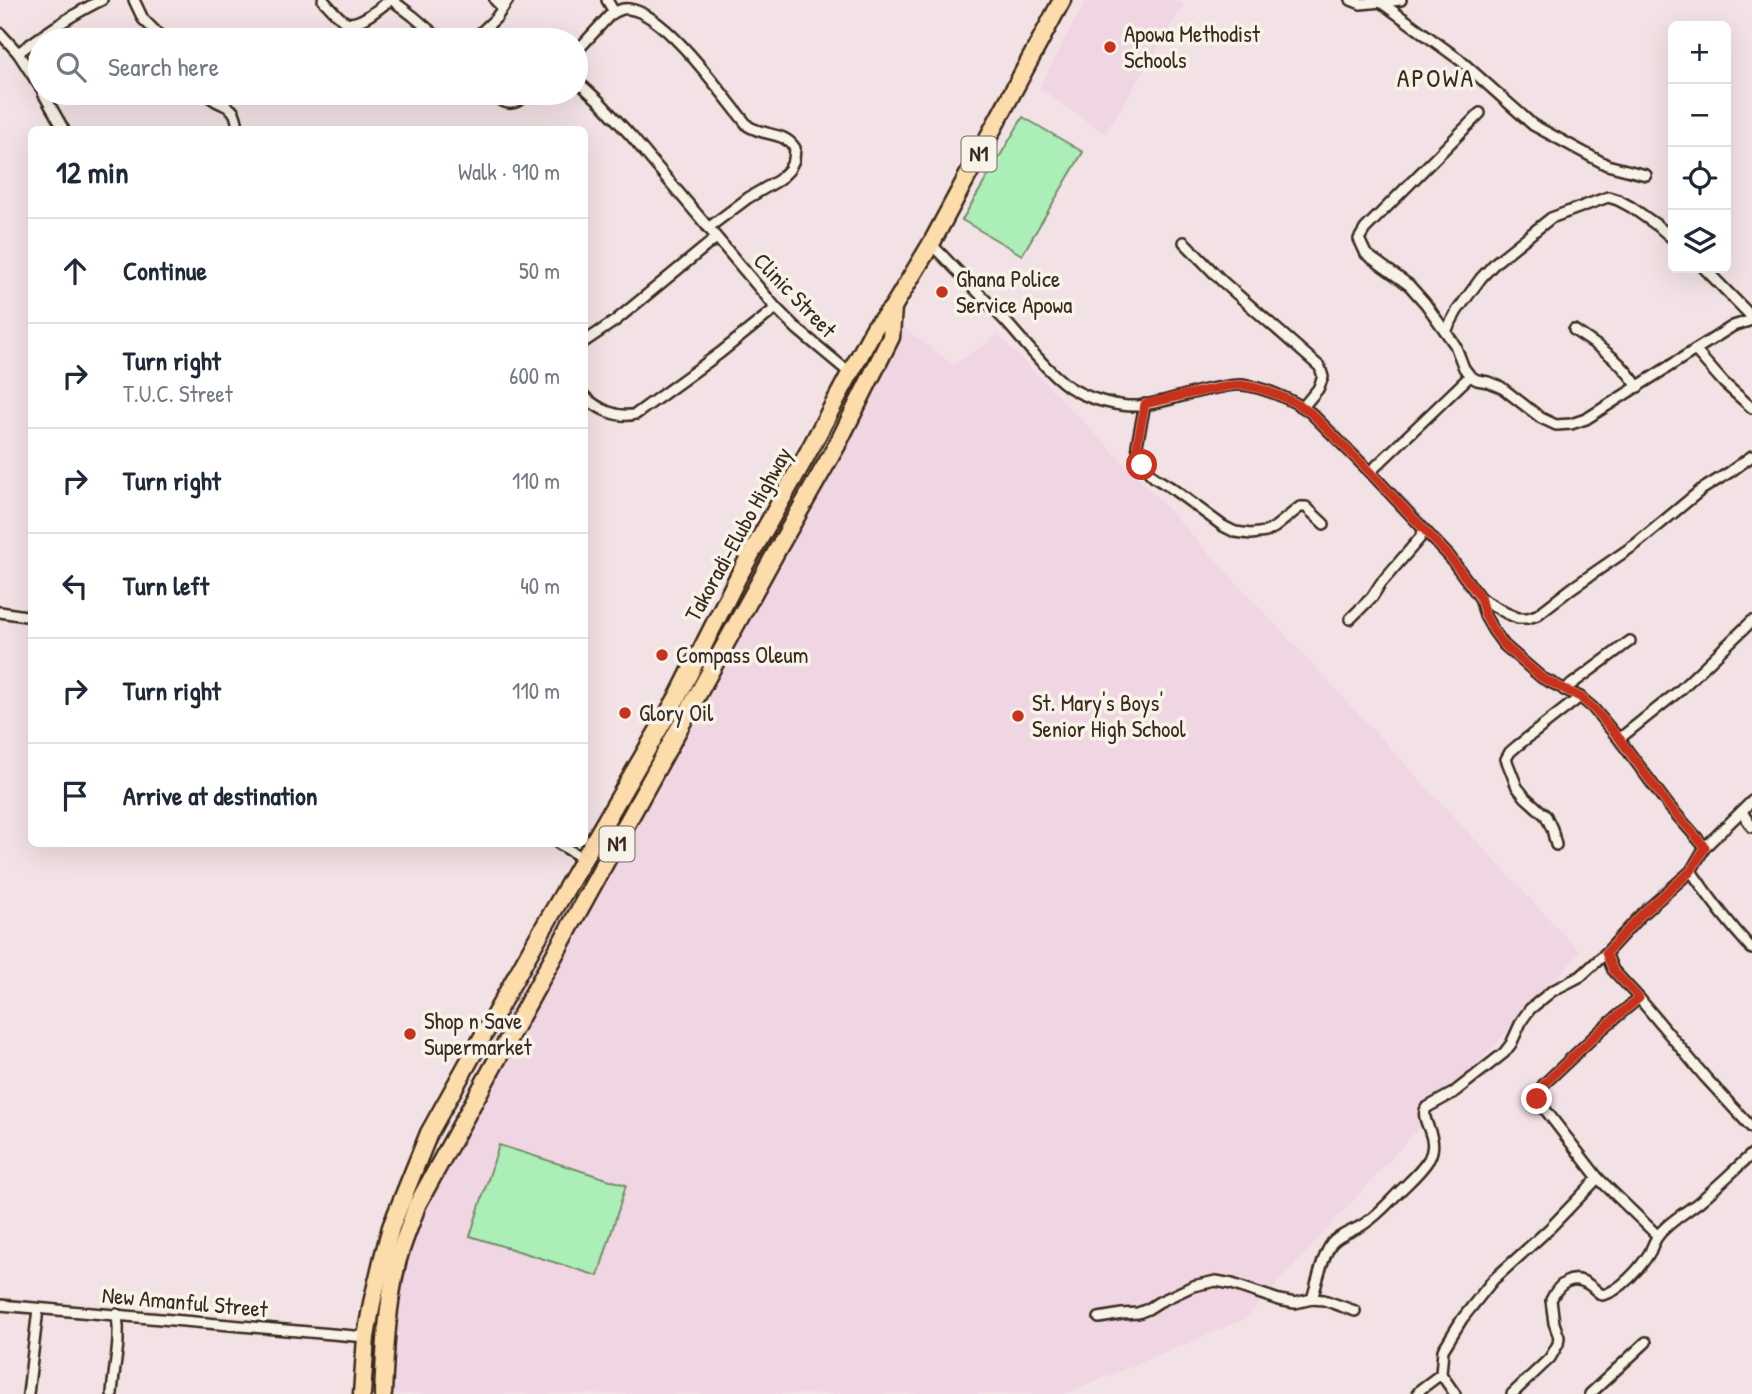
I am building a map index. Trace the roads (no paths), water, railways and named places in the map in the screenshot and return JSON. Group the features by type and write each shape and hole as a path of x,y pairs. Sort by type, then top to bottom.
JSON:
{"highway":[{"name":"Takoradi-Elubo Highway","path":"362,1394 366,1337 391,1227 429,1133 678,696 737,577 875,327 893,307 931,244 1062,0"},
{"name":"Takoradi-Elubo Highway","path":"383,1394 389,1305 398,1261 417,1205 837,445 891,337 893,307"}],"street":[{"path":"134,0 143,19 152,28"},
{"path":"323,0 344,21 351,23 357,22 391,0 428,28"},
{"path":"486,28 506,4 495,0"},
{"path":"607,0 614,12"},
{"path":"1351,0 1361,4 1401,0"},
{"path":"52,28 97,1"},
{"path":"1382,3 1460,60 1533,125 1607,165 1646,175"},
{"path":"588,39 614,12 628,9 639,11 690,53 748,126 757,132 783,137 795,148 789,170 779,180 748,198 708,228"},
{"path":"0,33 19,53 28,68"},
{"path":"19,53 28,46"},
{"name":"Clinic Street","path":"588,91 632,137 776,308 851,374"},
{"path":"50,105 62,126"},
{"path":"223,105 236,113 238,126"},
{"path":"1480,113 1365,229 1359,239 1366,254 1409,285 1446,331 1470,376 1501,387 1541,418 1556,425 1572,424 1586,419 1733,326 1752,319 1709,273"},
{"path":"1446,331 1480,278 1551,218 1608,197 1618,200 1668,235"},
{"path":"588,339 716,238"},
{"path":"1184,242 1222,281 1320,367 1323,377 1318,389 1303,407"},
{"path":"931,244 1064,383 1076,391 1098,400 1135,406 1189,393 1242,385 1303,407 1370,472 1449,556 1480,597 1518,618 1537,615 1636,544 1691,498 1752,456"},
{"path":"588,399 608,411 628,416 636,414 776,308"},
{"path":"1574,330 1614,357 1638,387"},
{"path":"1695,350 1724,383 1752,408"},
{"path":"1370,472 1470,376"},
{"path":"1145,404 1137,445 1142,465 1155,478 1223,526 1235,532 1266,532 1300,508 1306,507 1324,524"},
{"path":"1350,619 1372,597 1424,530"},
{"path":"1480,597 1485,615 1504,645 1542,678 1580,697 1593,708 1619,738 1668,805 1705,847"},
{"path":"0,612 28,616"},
{"path":"1619,738 1679,691 1752,621"},
{"path":"1564,690 1630,641"},
{"path":"1556,845 1552,828 1545,816 1517,787 1506,759 1517,746 1580,697"},
{"path":"1312,1299 1332,1242 1379,1215 1422,1170 1430,1156 1433,1140 1424,1117 1426,1108 1453,1093 1504,1053 1531,1009 1552,991 1581,976 1606,953 1642,914 1691,871 1705,847 1752,801"},
{"path":"1742,812 1752,827"},
{"path":"564,847 584,859"},
{"path":"1691,871 1717,909 1752,949"},
{"path":"1606,953 1613,970 1752,1128"},
{"path":"1639,998 1544,1084 1537,1099 1598,1178 1658,1236"},
{"path":"1512,1394 1550,1359 1558,1345 1559,1337 1551,1300 1561,1284 1572,1280 1588,1284 1602,1295 1609,1294 1636,1270 1649,1254 1658,1236 1752,1154"},
{"path":"1455,1394 1441,1374 1443,1350 1462,1319 1493,1280 1548,1230 1598,1178"},
{"path":"1099,1318 1138,1313 1193,1286 1216,1281 1279,1300 1295,1303 1312,1299 1324,1300 1355,1311"},
{"name":"New Amanful Street","path":"0,1305 366,1337"},
{"path":"28,1394 37,1308"},
{"path":"112,1394 120,1332 117,1314"},
{"path":"1590,1394 1646,1342"},
{"path":"1417,1394 1441,1374"}],"place":[{"name":"Apowa Methodist Schools","path":"1110,47"},
{"name":"Ghana Police Service Apowa","path":"942,292"},
{"name":"Compass Oleum","path":"662,655"},
{"name":"Glory Oil","path":"625,713"},
{"name":"St. Mary's Boys' Senior High School","path":"1018,716"},
{"name":"Shop n Save Supermarket","path":"410,1034"}],"district":[{"name":"APOWA","path":"1436,78"}]}
